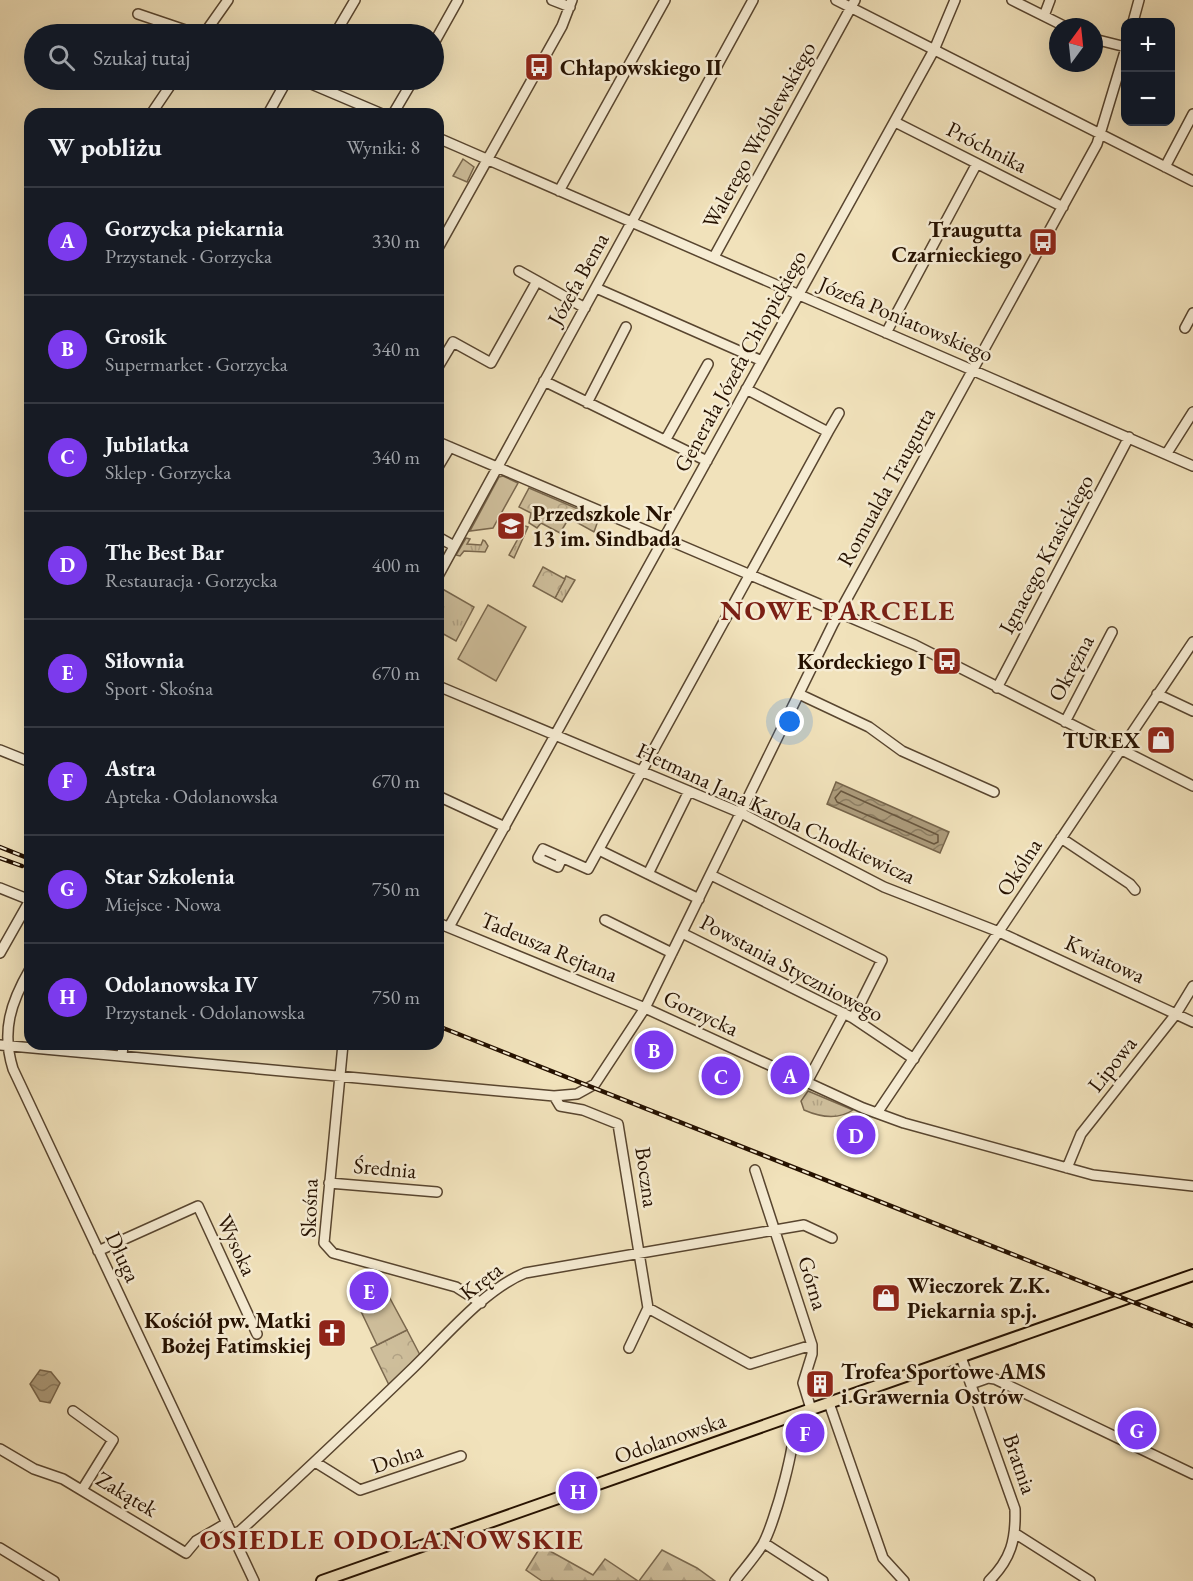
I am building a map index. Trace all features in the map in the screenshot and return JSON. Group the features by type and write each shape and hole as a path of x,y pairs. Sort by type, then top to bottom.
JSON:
{"main road":[{"name":"Odolanowska","path":"322,1581 1193,1275"}],"street":[{"path":"211,24 228,0"},
{"path":"341,24 355,0"},
{"path":"444,25 458,0"},
{"path":"444,237 559,32 571,3 552,0"},
{"path":"559,191 665,0"},
{"name":"Józefa Bema","path":"444,565 753,0"},
{"path":"836,0 853,4 934,50 1193,181"},
{"name":"Generała Józefa Chłopickiego","path":"449,927 895,122 934,50 955,0"},
{"path":"1012,0 1049,18"},
{"path":"1044,16 1050,0"},
{"path":"1133,18 1139,0"},
{"name":"Walerego Wróblewskiego","path":"714,257 853,4"},
{"path":"138,14 168,24"},
{"path":"1103,42 1121,47"},
{"name":"Romualda Traugutta","path":"645,1008 839,613 1101,134 1121,62"},
{"path":"155,108 167,90"},
{"path":"272,108 282,90"},
{"path":"324,90 356,108"},
{"path":"397,108 407,90"},
{"path":"1165,167 1193,114"},
{"name":"Próchnika","path":"895,122 976,165 1063,207"},
{"name":"Józefa Poniatowskiego","path":"444,141 1193,466"},
{"path":"886,333 976,165"},
{"path":"519,271 585,308"},
{"path":"444,357 453,342 491,363 537,281"},
{"path":"596,288 762,361"},
{"path":"1185,328 1193,313"},
{"path":"587,403 626,327"},
{"path":"666,439 708,364"},
{"path":"544,381 707,461"},
{"path":"746,389 828,432"},
{"path":"1167,453 1193,412"},
{"path":"562,858 588,869 839,413"},
{"name":"Ignacego Krasickiego","path":"997,688 1130,437"},
{"path":"444,444 925,650 1120,751 1193,786"},
{"path":"444,457 450,447"},
{"path":"444,540 454,546"},
{"name":"Okrężna","path":"1065,722 1112,632"},
{"name":"Okólna","path":"877,1113 1193,642"},
{"name":"Hetmana Jana Karola Chodkiewicza","path":"444,689 741,813 884,887 999,932"},
{"path":"799,694 869,727 902,751 994,792"},
{"path":"1157,694 1193,711"},
{"path":"0,750 24,760"},
{"path":"648,874 689,791"},
{"path":"444,799 505,827"},
{"path":"1061,838 1130,884 1135,890"},
{"path":"599,849 699,899"},
{"path":"711,874 882,960 807,1082"},
{"path":"0,888 24,898"},
{"path":"0,953 24,911"},
{"path":"605,920 672,953"},
{"name":"Tadeusza Rejtana","path":"444,925 645,1008"},
{"name":"Kwiatowa","path":"999,932 1193,1022"},
{"name":"Powstania Styczniowego","path":"682,933 848,1016 914,1059"},
{"path":"4,1046 12,1003 24,980"},
{"name":"Lipowa","path":"1067,1168 1076,1142 1176,1014 1193,986"},
{"name":"Gorzycka","path":"51,1050 554,1096 577,1094 595,1084 645,1008 877,1113 1067,1168 1103,1176 1193,1186"},
{"name":"Gorzycka","path":"4,1046 24,1048"},
{"name":"Długa","path":"4,1046 254,1581"},
{"path":"122,1050 122,1056"},
{"name":"Skośna","path":"342,1050 324,1243 333,1253 456,1287 481,1303"},
{"name":"Boczna","path":"554,1096 560,1106 583,1110 618,1124 648,1308"},
{"name":"Górna","path":"755,1170 812,1345 812,1354 802,1383 811,1409"},
{"name":"Średnia","path":"329,1183 437,1192"},
{"name":"Wysoka","path":"98,1251 198,1206 257,1334"},
{"name":"Kręta","path":"232,1534 240,1530 315,1462 481,1303 513,1277 525,1273 804,1225 832,1238"},
{"path":"629,1348 648,1308 750,1364 812,1345"},
{"name":"Bratnia","path":"961,1357 1016,1509 1016,1534 1012,1551 1001,1569 989,1581"},
{"path":"971,1384 988,1378 995,1379 1193,1474"},
{"path":"829,1403 883,1558 904,1581"},
{"path":"73,1411 113,1440 82,1490"},
{"path":"735,1581 764,1543 788,1466 796,1424 793,1415"},
{"name":"Zakątek","path":"0,1449 34,1469 63,1479 186,1553 196,1541 227,1523"},
{"name":"Dolna","path":"315,1462 360,1490 461,1456"},
{"path":"1016,1534 1090,1581"},
{"path":"764,1543 823,1581"},
{"path":"0,1548 54,1581"}],"green space":[{"path":"463,159 474,167 467,182 453,176"},
{"path":"503,476 518,483 493,528 470,531 499,477"},
{"path":"529,488 599,518 594,532 569,518 560,533 541,523 537,528 529,523 531,513 519,507"},
{"path":"525,526 528,527 514,558 509,555"},
{"path":"466,538 470,539 467,544 481,545 483,540 485,541 488,546 485,552 464,551 460,556 456,555"},
{"path":"543,567 565,579 555,598 533,586"},
{"path":"566,576 575,580 562,602 555,598"},
{"path":"444,590 474,607 456,641 444,634"},
{"path":"488,605 526,627 496,681 458,659"},
{"path":"808,1091 853,1110 841,1115 829,1116 804,1110 801,1101"},
{"path":"386,1291 407,1330 377,1345 357,1303"},
{"path":"407,1330 420,1355 389,1385 371,1348"},
{"path":"541,1546 593,1575 605,1559 638,1581 542,1581 526,1570"},
{"path":"662,1550 697,1568 715,1581 639,1581"}],"water":[{"path":"836,782 949,832 940,853 827,804"},
{"path":"40,1370 51,1372 60,1383 50,1403 40,1401 30,1384"}],"railway":[{"path":"0,847 24,857"},
{"path":"0,858 22,866"},
{"path":"444,1028 1193,1326"}],"place":[{"name":"Chłapowskiego II","path":"539,67"},
{"name":"Traugutta Czarnieckiego","path":"1043,242"},
{"name":"Przedszkole Nr 13 im. Sindbada","path":"511,526"},
{"name":"Kordeckiego I","path":"947,661"},
{"name":"TUREX","path":"1161,740"},
{"name":"Grosik","path":"654,1050"},
{"name":"Gorzycka piekarnia","path":"790,1075"},
{"name":"Jubilatka","path":"721,1076"},
{"name":"The Best Bar","path":"856,1135"},
{"name":"Siłownia","path":"369,1291"},
{"name":"Wieczorek Z.K. Piekarnia sp.j.","path":"886,1298"},
{"name":"Kościół pw. Matki Bożej Fatimskiej","path":"332,1333"},
{"name":"Trofea Sportowe AMS i Grawernia Ostrów","path":"820,1384"},
{"name":"Star Szkolenia","path":"1137,1430"},
{"name":"Astra","path":"805,1433"},
{"name":"Odolanowska IV","path":"578,1491"}],"district":[{"name":"NOWE PARCELE","path":"838,610"},
{"name":"OSIEDLE ODOLANOWSKIE","path":"392,1539"}]}
